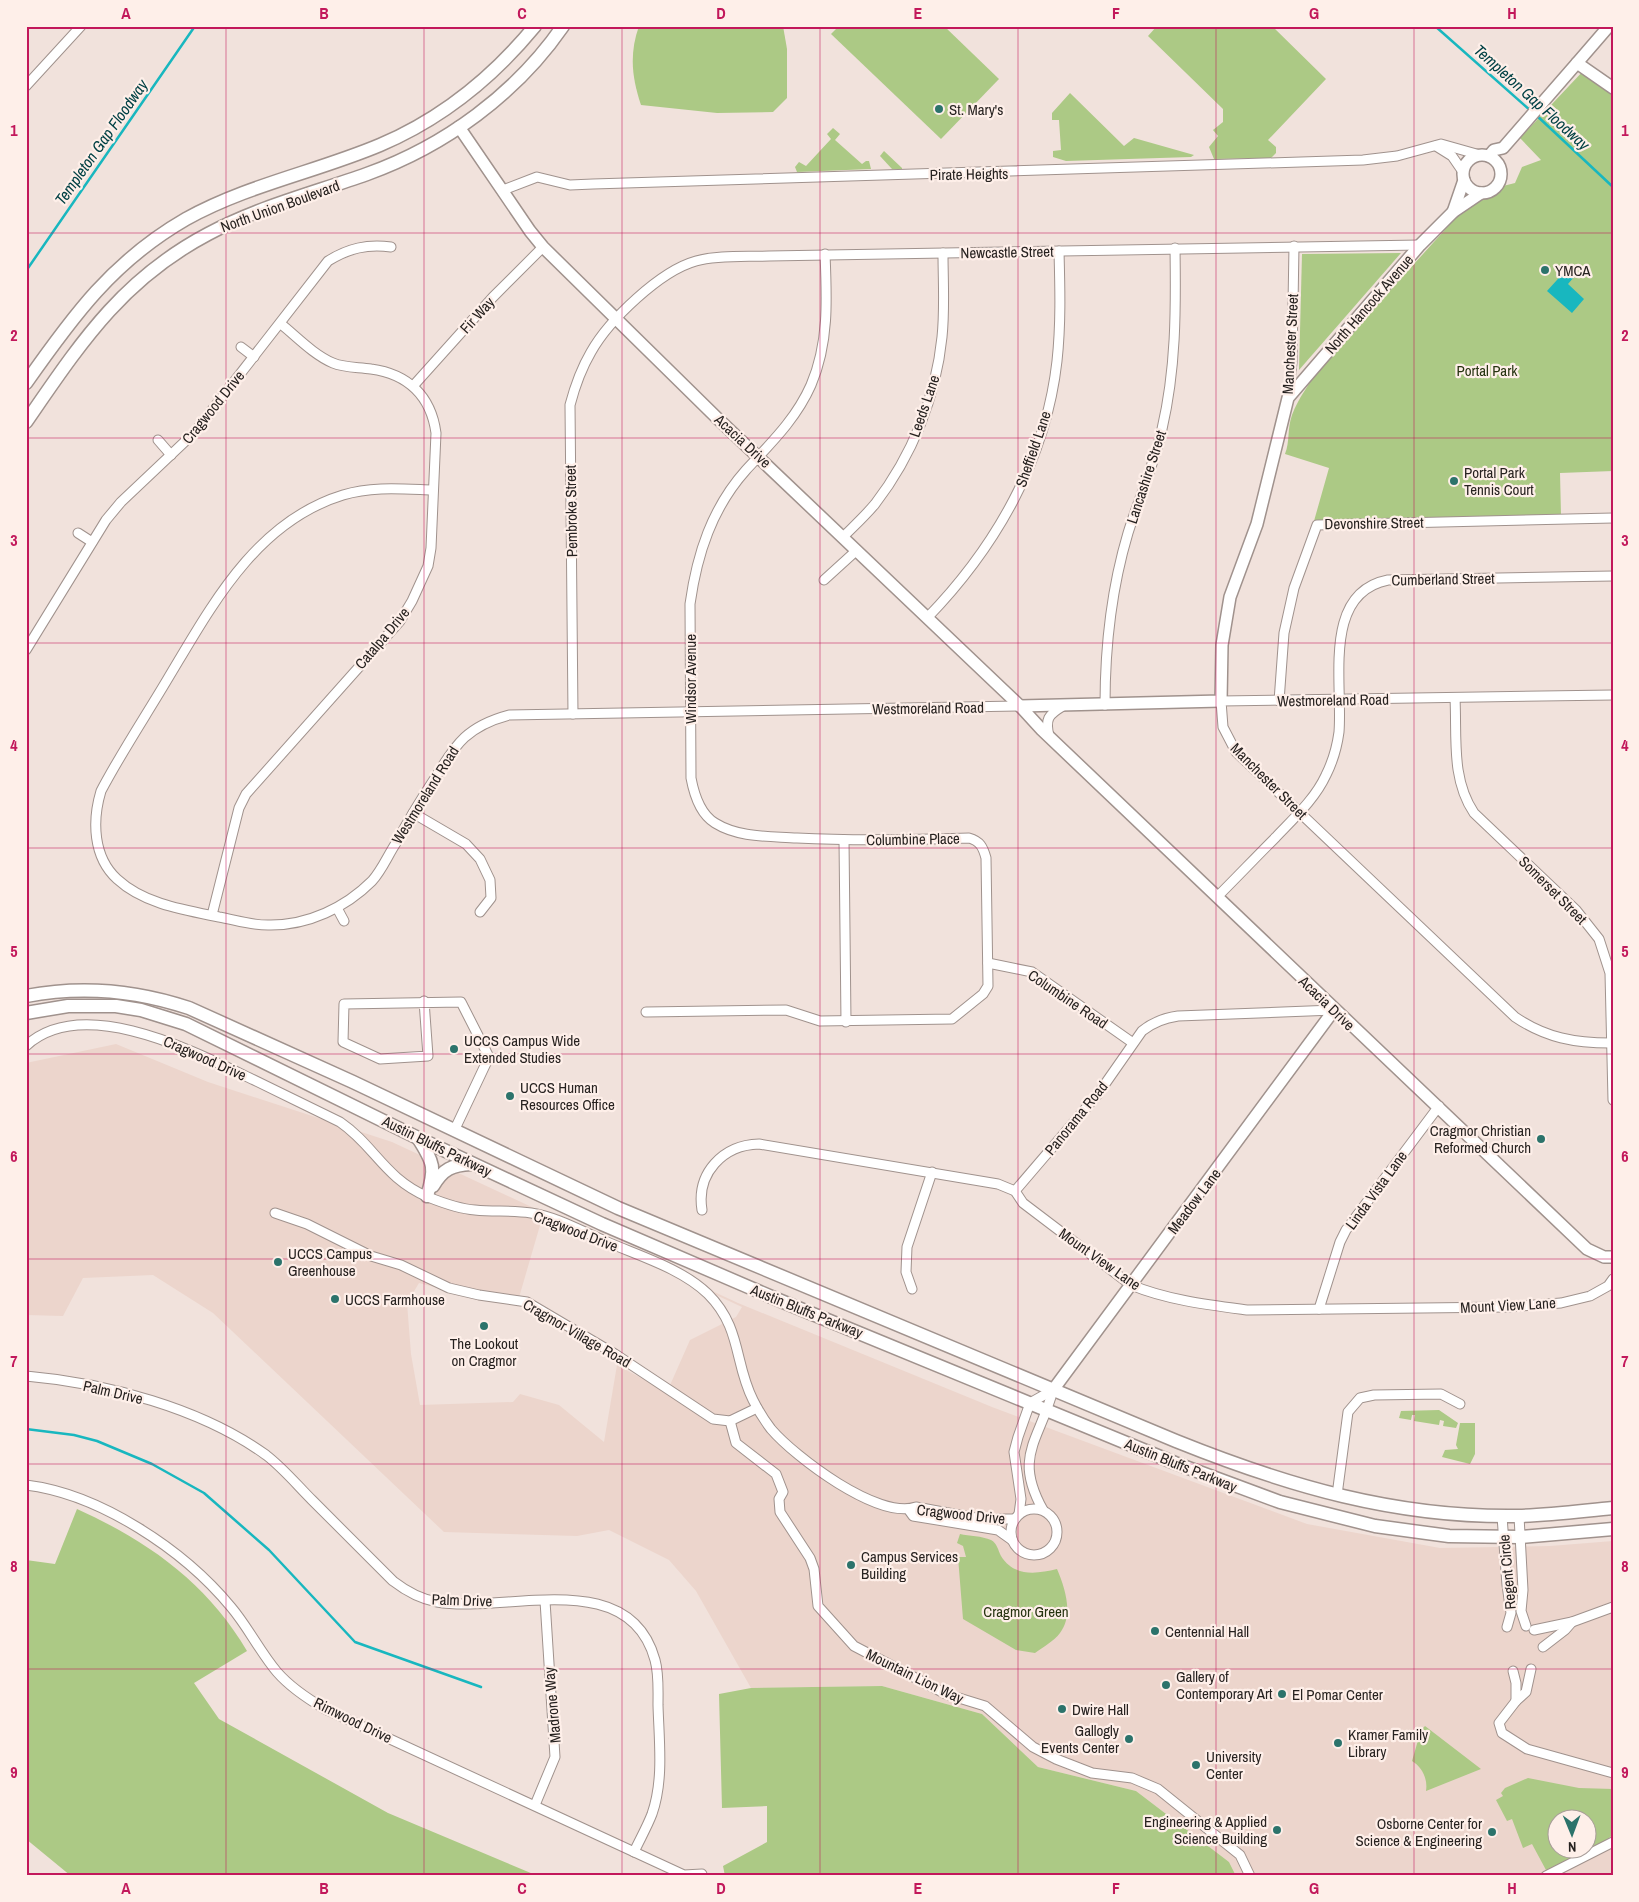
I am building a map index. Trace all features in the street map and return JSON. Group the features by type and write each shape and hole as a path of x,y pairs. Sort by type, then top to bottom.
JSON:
{"main road":[{"name":"North Union Boulevard","path":"26,383 70,320 96,289 122,265 154,240 185,220 240,193 380,145 415,128 456,102 486,78 513,52 535,26"},
{"name":"North Union Boulevard","path":"26,422 93,328 134,285 180,250 246,216 400,161 422,150 479,114 518,79 548,48 563,26"},
{"path":"26,988 56,991"},
{"name":"Austin Bluffs Parkway","path":"26,996 75,989 119,990 164,1000 189,1008 353,1082 618,1208 1244,1468 1337,1495 1397,1507 1502,1516 1613,1508"},
{"name":"Austin Bluffs Parkway","path":"26,1013 43,1009 92,1004 141,1010 164,1016 210,1035 418,1138 683,1260 1242,1489 1303,1509 1398,1530 1450,1536 1503,1538 1613,1529"},
{"path":"26,1019 43,1009"},
{"path":"427,1196 432,1180 433,1165 418,1138 444,1137 454,1131"},
{"path":"427,1196 445,1169 457,1165 474,1164"}],"street":[{"path":"26,86 81,26"},
{"name":"North Hancock Avenue","path":"1453,212 1471,159 1503,148 1609,26"},
{"path":"1577,63 1613,88"},
{"name":"Acacia Drive","path":"459,127 530,231 616,320 760,456 1334,1010 1439,1106 1587,1249 1604,1257 1613,1257"},
{"name":"Pirate Heights","path":"503,190 537,177 570,184 581,184 1049,172 1386,159 1449,144 1484,156"},
{"path":"1436,146 1452,156 1471,189 1481,193"},
{"name":"North Hancock Avenue","path":"1288,398 1420,245 1453,212 1481,193 1493,189 1499,183 1500,167 1504,159 1503,148"},
{"path":"1484,156 1500,167"},
{"name":"Cragwood Drive","path":"26,650 92,542 121,502 195,432 281,324 328,261 337,255 369,244 391,247"},
{"name":"Newcastle Street","path":"616,320 666,275 695,262 710,258 826,254 1420,245"},
{"name":"Manchester Street","path":"1294,246 1292,363 1288,398 1257,524 1230,597 1222,645 1221,701 1223,727 1230,744 1515,1017 1546,1034 1566,1041 1611,1044"},
{"name":"Fir Way","path":"414,385 493,297 544,247"},
{"name":"Lancashire Street","path":"1105,705 1105,653 1113,594 1129,532 1156,451 1171,381 1176,337 1175,248"},
{"name":"Sheffield Lane","path":"927,618 962,581 992,539 1012,503 1034,455 1044,422 1056,363 1060,306 1059,251"},
{"name":"Leeds Lane","path":"843,537 884,492 910,448 927,406 936,375 942,335 942,253"},
{"name":"Windsor Avenue","path":"826,254 826,318 817,369 802,402 791,420 746,471 722,502 699,555 690,604 690,713 693,791 701,808 713,822 726,829 749,834 844,840"},
{"name":"Pembroke Street","path":"573,714 570,405 581,370 592,350 616,320"},
{"name":"Catalpa Drive","path":"212,915 239,808 246,794 400,621 422,582 429,557 436,433 434,420 424,396 414,385 387,372 334,363 322,357 281,324"},
{"name":"Cragwood Drive","path":"241,347 254,357"},
{"name":"Cragwood Drive","path":"158,440 171,455"},
{"name":"Westmoreland Road","path":"433,490 381,488 343,495 308,511 263,543 224,586 101,791 96,806 96,833 100,851 115,877 139,895 212,915 255,924 285,925 316,917 337,908 373,880 456,744 484,723 509,715 1613,695"},
{"name":"Devonshire Street","path":"1279,701 1284,632 1294,588 1316,525 1613,518"},
{"path":"78,533 92,542"},
{"path":"824,580 857,550"},
{"name":"Cumberland Street","path":"1217,897 1300,812 1318,790 1333,762 1339,730 1338,700 1341,639 1344,621 1351,603 1358,593 1377,582 1388,580 1613,576"},
{"name":"Somerset Street","path":"1456,698 1457,773 1463,795 1474,813 1576,910 1599,939 1610,973 1613,1100"},
{"path":"1048,736 1046,723 1049,715 1062,706"},
{"path":"413,813 466,844 480,859 490,880 490,898 480,912"},
{"name":"Columbine Place","path":"844,840 969,838 978,841 984,849 986,858 988,963"},
{"path":"844,840 846,1022"},
{"path":"337,908 344,921"},
{"path":"646,1012 786,1010 820,1021 846,1022 952,1019 983,994 988,986 988,963"},
{"name":"Columbine Road","path":"988,963 1032,972 1133,1044"},
{"path":"424,1001 428,1056 380,1059 343,1042 344,1004 424,1001 461,1002 489,1057 454,1131"},
{"path":"1133,1044 1148,1025 1166,1018 1334,1010"},
{"name":"Meadow Lane","path":"1043,1510 1030,1483 1029,1462 1032,1446 1048,1411 1053,1390 1334,1010"},
{"name":"Cragwood Drive","path":"26,1046 48,1032 88,1026 141,1032 178,1044 340,1122 356,1135 388,1172 427,1196 467,1209 521,1211 546,1216 688,1279 707,1293 726,1317 736,1340 748,1388 757,1408 772,1430 787,1445 835,1482 870,1499 908,1509 916,1507 981,1519 1017,1516"},
{"name":"Panorama Road","path":"1015,1191 1098,1094 1133,1044"},
{"name":"Linda Vista Lane","path":"1319,1309 1340,1242 1346,1230 1439,1106"},
{"name":"Mount View Lane","path":"702,1210 701,1186 710,1168 732,1149 745,1145 759,1144 998,1184 1015,1191 1023,1203 1131,1285 1148,1292 1247,1310 1509,1307 1561,1303 1590,1296 1608,1286 1613,1279"},
{"path":"912,1289 906,1272 907,1247 932,1172"},
{"name":"Cragmor Village Road","path":"275,1213 307,1224 371,1256 401,1265 441,1284 479,1295 527,1302 643,1372 700,1412 717,1421 730,1421"},
{"name":"Palm Drive","path":"26,1376 60,1381 152,1401 192,1414 226,1430 268,1457 393,1581 415,1595 439,1602 592,1602 617,1611 628,1618 643,1634 655,1659 658,1679 659,1778 652,1813 634,1852"},
{"name":"Meadow Lane","path":"1030,1403 1053,1390"},
{"path":"1337,1495 1348,1412 1360,1398 1441,1394 1460,1404"},
{"path":"1017,1516 1031,1509 1043,1510 1054,1518 1058,1534 1052,1547 1042,1554 1030,1555 1019,1550 1012,1540 1011,1529 1017,1516 1021,1499 1014,1452 1030,1403"},
{"path":"730,1421 757,1408"},
{"name":"Mountain Lion Way","path":"730,1421 736,1443 776,1474 783,1492 779,1499 780,1512 810,1558 814,1569 818,1606 854,1646 946,1694 985,1706 1033,1747 1056,1760 1092,1772 1132,1778 1158,1789 1240,1855 1250,1876"},
{"name":"Rimwood Drive","path":"26,1485 84,1501 115,1515 172,1552 222,1596 278,1673 312,1702 684,1875 702,1874"},
{"name":"Cragwood Drive","path":"908,1509 913,1516 998,1530 1012,1540"},
{"name":"Regent Circle","path":"1502,1516 1511,1613 1507,1627"},
{"name":"Regent Circle","path":"1519,1516 1523,1590 1521,1611 1530,1628 1572,1622 1613,1607"},
{"name":"Madrone Way","path":"535,1805 555,1757 545,1601"},
{"name":"Regent Circle","path":"1543,1647 1572,1622"},
{"path":"1531,1669 1526,1692 1516,1701 1499,1723 1502,1733 1527,1748 1613,1773"},
{"path":"1513,1671 1516,1683 1516,1701"},
{"path":"1546,1876 1613,1842"}],"shaded area":[{"path":"116,1044 208,1082 392,1142 738,1303 992,1407 1307,1524 1440,1548 1550,1546 1613,1541 1613,1876 1236,1876 1229,1862 1136,1791 1038,1767 982,1714 882,1686 751,1688 696,1591 669,1560 609,1530 577,1536 444,1532 213,1313 153,1275 83,1278 63,1316 26,1315 26,1063","holes":["543,1215 742,1307 736,1317 690,1340 667,1392 617,1365 604,1442 559,1405 520,1394 513,1402 420,1405 411,1354 407,1303 419,1283 472,1297 518,1301"]}],"green space":[{"path":"639,26 783,26 787,49 787,98 773,112 717,113 641,105 635,85 633,66 634,46"},
{"name":"St. Mary's","path":"839,26 944,26 999,79 941,139 831,34"},
{"path":"1157,26 1272,26 1326,79 1268,140 1276,147 1276,153 1271,158 1214,159 1209,147 1218,136 1213,130 1223,122 1223,109 1148,36"},
{"name":"Portal Park","path":"1585,69 1613,92 1613,471 1560,473 1561,515 1314,521 1329,468 1285,454 1288,444 1290,420 1301,397 1319,369 1461,212 1476,199 1491,196 1503,186 1515,183 1522,167 1541,160 1520,138"},
{"path":"1070,93 1124,146 1134,138 1194,155 1191,157 1066,161 1053,157 1053,151 1061,150 1059,120 1052,120 1052,113"},
{"path":"833,128 840,134 835,140 862,164 869,161 871,169 797,172 795,167 799,162 806,166 831,139 827,134"},
{"path":"884,151 902,169 892,169 880,156"},
{"path":"1401,253 1299,370 1302,254"},
{"path":"1439,1410 1458,1423 1456,1428 1443,1426 1444,1421 1440,1420 1439,1425 1414,1421 1415,1415 1412,1415 1411,1420 1399,1418 1401,1411"},
{"path":"1460,1423 1475,1423 1475,1454 1470,1464 1442,1457 1445,1450 1458,1449 1456,1445"},
{"path":"77,1509 128,1535 174,1566 214,1605 231,1627 247,1651 194,1683 219,1719 388,1813 538,1876 71,1876 26,1839 26,1560 55,1564"},
{"name":"Cragmor Green","path":"960,1534 993,1541 1006,1563 1019,1571 1033,1573 1057,1569 1067,1601 1067,1618 1055,1639 1035,1653 1016,1650 963,1619 958,1557 966,1557 963,1546 957,1543"},
{"path":"882,1686 982,1714 1038,1767 1136,1791 1229,1862 1236,1876 725,1876 723,1866 767,1842 767,1806 722,1808 719,1694 751,1688"},
{"path":"1425,1726 1481,1769 1426,1791 1424,1774 1412,1761 1421,1730"},
{"path":"1528,1778 1579,1788 1613,1789 1613,1835 1596,1846 1596,1810 1546,1810 1546,1860 1567,1860 1546,1870 1532,1844 1523,1848 1512,1819 1507,1821 1496,1800 1503,1796 1501,1793 1505,1788"}],"water":[{"path":"1566,270 1574,277 1568,284 1584,299 1572,313 1547,291"}],"waterway":[{"name":"Templeton Gap Floodway","path":"26,271 195,26"},
{"name":"Templeton Gap Floodway","path":"1435,26 1531,111"},
{"name":"Templeton Gap Floodway","path":"1535,114 1613,187"},
{"path":"26,1429 74,1435 97,1441 152,1464 204,1493 269,1550 355,1642 481,1687"}],"place":[{"name":"St. Mary's","path":"939,109"},
{"name":"YMCA","path":"1545,270"},
{"name":"Portal Park Tennis Court","path":"1454,481"},
{"name":"UCCS Campus Wide Extended Studies","path":"454,1049"},
{"name":"UCCS Human Resources Office","path":"510,1096"},
{"name":"Cragmor Christian Reformed Church","path":"1541,1139"},
{"name":"UCCS Campus Greenhouse","path":"278,1262"},
{"name":"UCCS Farmhouse","path":"335,1299"},
{"name":"The Lookout on Cragmor","path":"484,1326"},
{"name":"Campus Services Building","path":"851,1565"},
{"name":"Centennial Hall","path":"1155,1631"},
{"name":"Gallery of Contemporary Art","path":"1166,1685"},
{"name":"El Pomar Center","path":"1282,1694"},
{"name":"Dwire Hall","path":"1062,1709"},
{"name":"Gallogly Events Center","path":"1129,1739"},
{"name":"Kramer Family Library","path":"1338,1743"},
{"name":"University Center","path":"1196,1765"},
{"name":"Engineering & Applied Science Building","path":"1277,1830"},
{"name":"Osborne Center for Science & Engineering","path":"1492,1832"}]}
